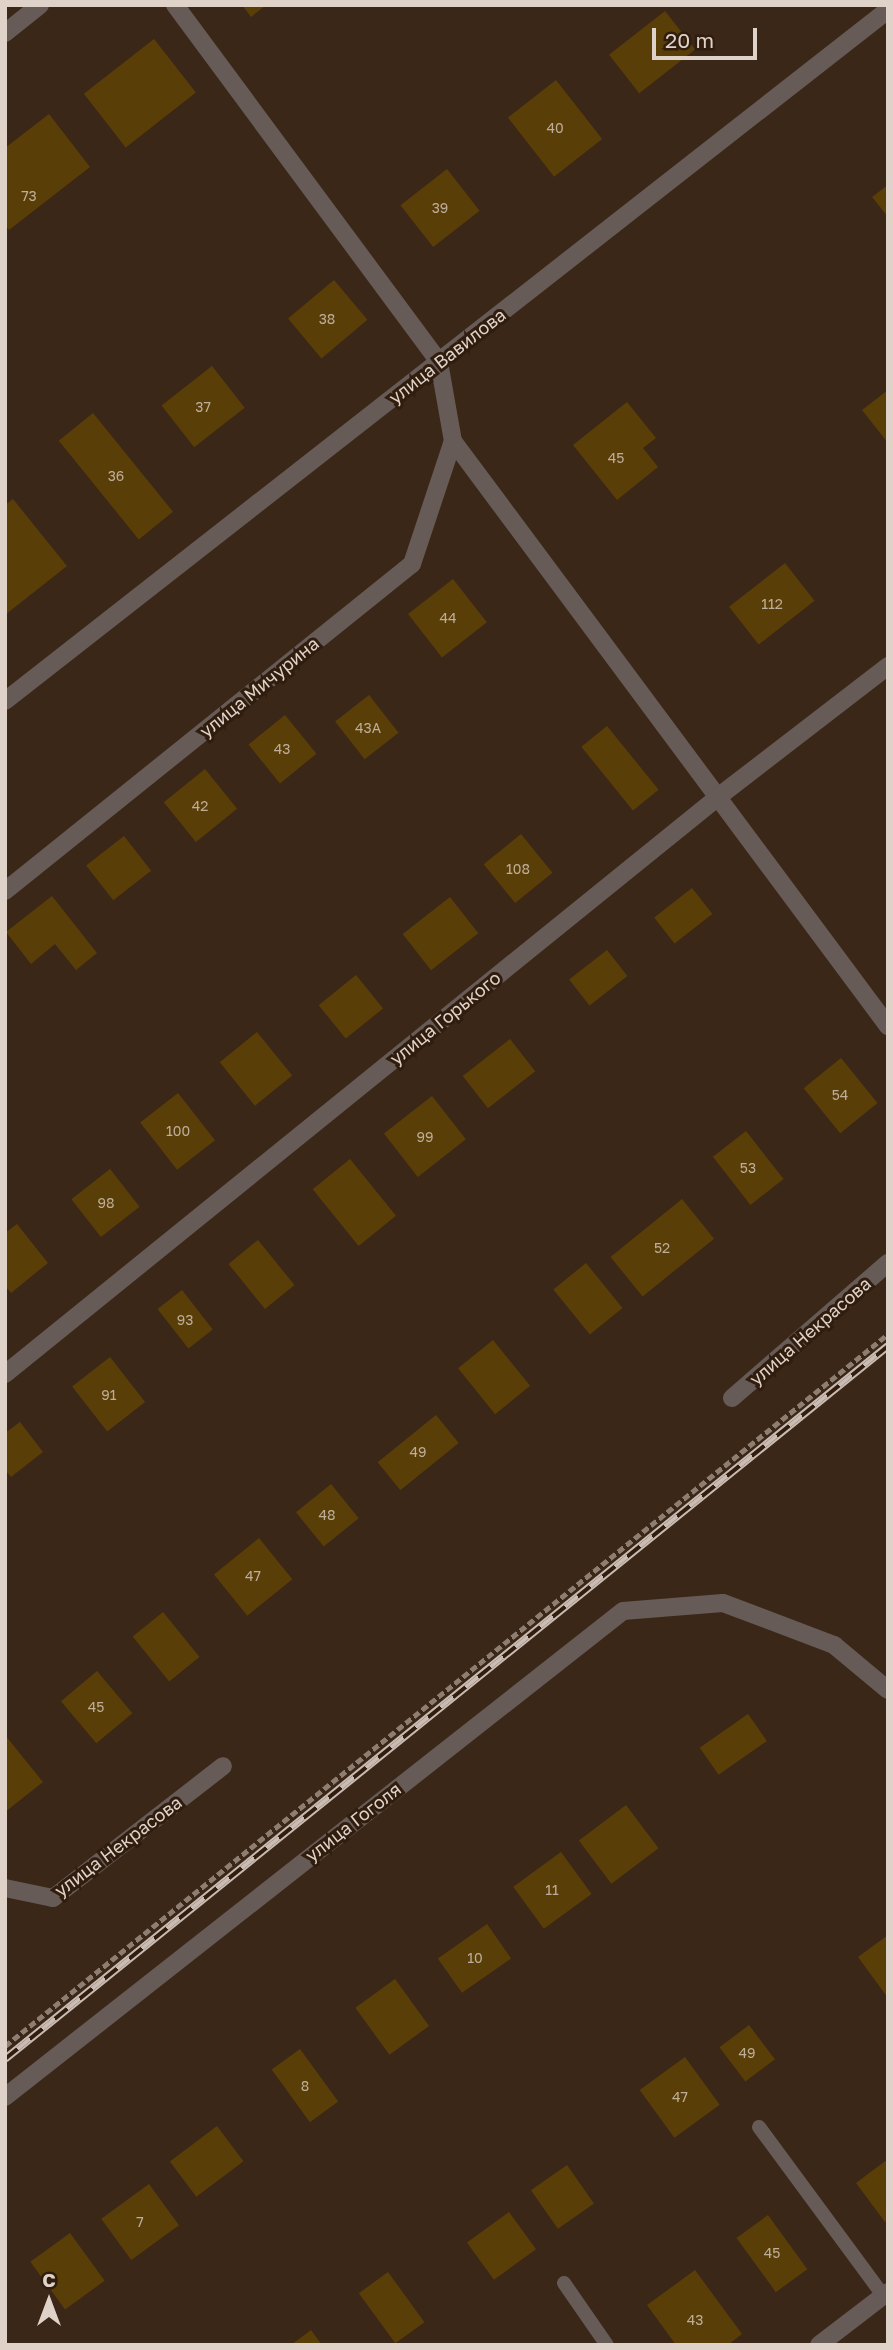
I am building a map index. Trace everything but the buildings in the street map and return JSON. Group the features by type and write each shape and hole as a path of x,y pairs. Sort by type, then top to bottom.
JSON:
{"street":[{"path":"5,33 40,5"},
{"path":"175,5 439,362 453,441 888,1026"},
{"name":"улица Вавилова","path":"5,701 888,10"},
{"name":"улица Мичурина","path":"5,891 412,564 453,441"},
{"name":"улица Горького","path":"5,1374 718,797 888,666"},
{"name":"улица Некрасова","path":"732,1398 888,1264"},
{"name":"улица Гоголя","path":"5,2097 623,1611 723,1603 834,1645 888,1690"},
{"name":"улица Некрасова","path":"5,1888 53,1898 223,1766"},
{"path":"819,2345 885,2294"}],"lane":[{"path":"759,2127 885,2294"},
{"path":"564,2283 607,2345"}],"path":[{"path":"5,2046 888,1334"}],"railway":[{"path":"5,2059 888,1346"}]}
